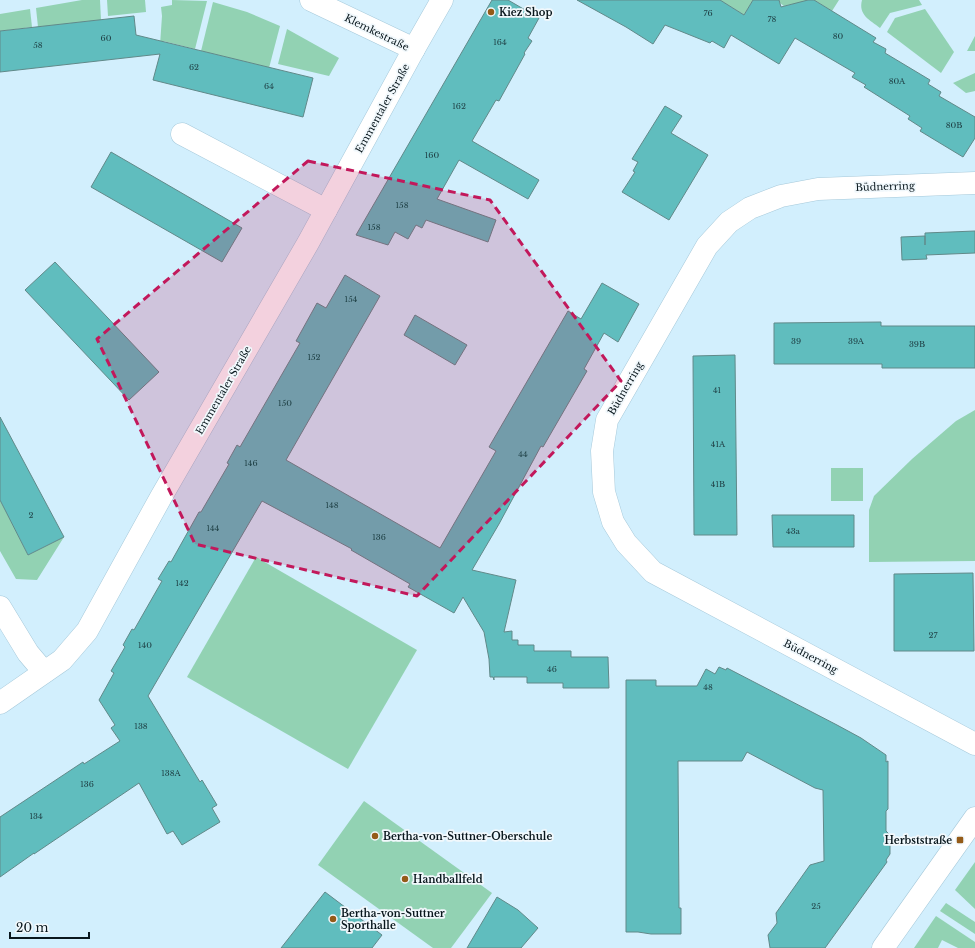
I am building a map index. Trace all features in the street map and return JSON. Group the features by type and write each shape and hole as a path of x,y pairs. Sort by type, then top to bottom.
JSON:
{"street":[{"name":"Klemkestraße","path":"312,0 414,49 442,0"},
{"name":"Emmentaler Straße","path":"0,703 62,660 88,631 161,498 300,257 414,49"},
{"path":"182,134 326,210"},
{"name":"Büdnerring","path":"975,183 818,189 781,196 750,208 729,222 707,246 607,420 602,451 604,492 614,522 626,543 653,572 701,596 975,744"},
{"path":"0,607 28,652 44,672"},
{"path":"883,948 975,818"}],"highlighted area":[{"path":"308,161 490,200 621,381 417,596 195,544 97,339"}],"green space":[{"path":"82,0 100,0 101,20 38,27 36,8"},
{"path":"107,0 145,0 146,12 108,16"},
{"path":"172,0 207,1 195,49 163,41 162,45 160,45 162,16 161,7 172,5"},
{"path":"720,0 753,0 744,15"},
{"path":"779,0 839,0 832,11 816,1 795,13 793,4 784,6"},
{"path":"862,0 919,0 922,5 890,13 880,28 869,20 863,13 861,5"},
{"path":"213,2 247,12 280,26 269,68 201,51"},
{"path":"30,9 32,27 0,31 0,14"},
{"path":"925,9 954,52 941,73 887,32 895,18"},
{"path":"287,29 339,58 329,76 278,64"},
{"path":"975,36 975,51 967,51"},
{"path":"975,73 975,91 966,93 953,83"},
{"path":"975,410 975,561 869,562 869,510 874,496 912,459 956,421"},
{"path":"831,468 863,468 863,501 831,501"},
{"path":"0,500 28,555 64,537 37,580 16,579 0,551"},
{"path":"256,557 417,650 348,769 187,677"},
{"name":"Handballfeld","path":"364,801 492,893 451,948 433,948 318,865"},
{"path":"975,862 975,909 955,890"},
{"path":"946,903 975,922 975,934 940,911"},
{"path":"936,916 975,942 975,948 958,948 942,940 938,948 914,948"}],"building":[{"path":"492,0 508,0 539,18 528,38 532,41 524,53 525,54 499,101 496,100 472,141 539,180 528,199 459,160 437,199 496,220 488,242 426,220 422,228 416,225 408,239 395,232 388,245 356,235"},
{"path":"577,0 720,0 744,15 753,0 779,0 781,7 808,0 814,0 876,38 873,42 886,49 885,53 930,80 928,84 941,92 939,96 975,117 975,138 963,157 920,131 922,128 908,119 910,116 864,87 866,85 852,77 855,73 795,38 779,64 731,35 724,48 712,41 710,43 665,25 653,44"},
{"path":"134,16 136,35 313,78 303,117 153,80 160,54 0,72 0,31"},
{"path":"665,106 682,116 671,133 708,155 669,220 622,192 635,172 633,171 638,162 632,159"},
{"path":"111,152 242,228 222,262 91,187"},
{"path":"975,231 975,253 926,255 927,259 902,260 901,237 925,236 925,233"},
{"path":"55,262 159,372 129,400 25,290"},
{"path":"345,275 380,296 286,460 440,548 496,451 489,447 568,311 581,319 602,283 639,304 618,342 604,333 584,369 587,371 543,447 541,446 499,524 472,570 516,580 504,632 512,631 512,640 518,640 518,645 534,645 534,651 571,651 571,657 608,657 609,688 563,688 563,683 527,683 527,677 494,677 494,680 493,677 490,677 489,659 484,632 463,597 454,613 408,587 410,584 351,550 352,549 262,501 148,696 200,782 202,780 217,805 212,808 220,822 182,845 173,831 167,834 139,783 0,877 0,817 83,762 84,764 120,741 111,728 115,725 99,700 114,673 111,671 125,647 123,645 132,629 134,630 162,581 158,579 169,561 171,562 199,512 201,512 229,464 227,463 237,445 240,447 300,343 296,341 317,303 326,308"},
{"path":"415,315 467,345 455,365 404,335"},
{"path":"881,322 881,326 975,326 975,368 882,368 882,364 774,364 774,323"},
{"path":"735,355 737,535 694,535 693,356"},
{"path":"0,417 64,537 28,555 0,500"},
{"path":"772,515 854,515 854,547 773,547"},
{"path":"973,573 974,651 894,651 894,574"},
{"path":"719,667 726,670 727,668 837,725 861,738 886,755 886,762 888,761 888,809 886,811 886,831 890,835 890,854 886,860 887,862 825,948 770,948 768,935 777,923 776,913 810,865 824,861 823,790 815,788 747,752 742,761 678,761 679,908 681,908 681,934 626,932 626,680 656,680 656,686 697,686 706,669 715,674"},
{"name":"Bertha-von-Suttner Sporthalle","path":"325,892 382,935 372,948 281,948"},
{"path":"497,897 518,910 538,928 521,948 467,948"}],"place":[{"name":"Kiez Shop","path":"491,12"},
{"name":"Bertha-von-Suttner-Oberschule","path":"375,836"},
{"name":"Herbststraße","path":"960,840"},
{"name":"Handballfeld","path":"405,879"},
{"name":"Bertha-von-Suttner Sporthalle","path":"333,919"}]}
